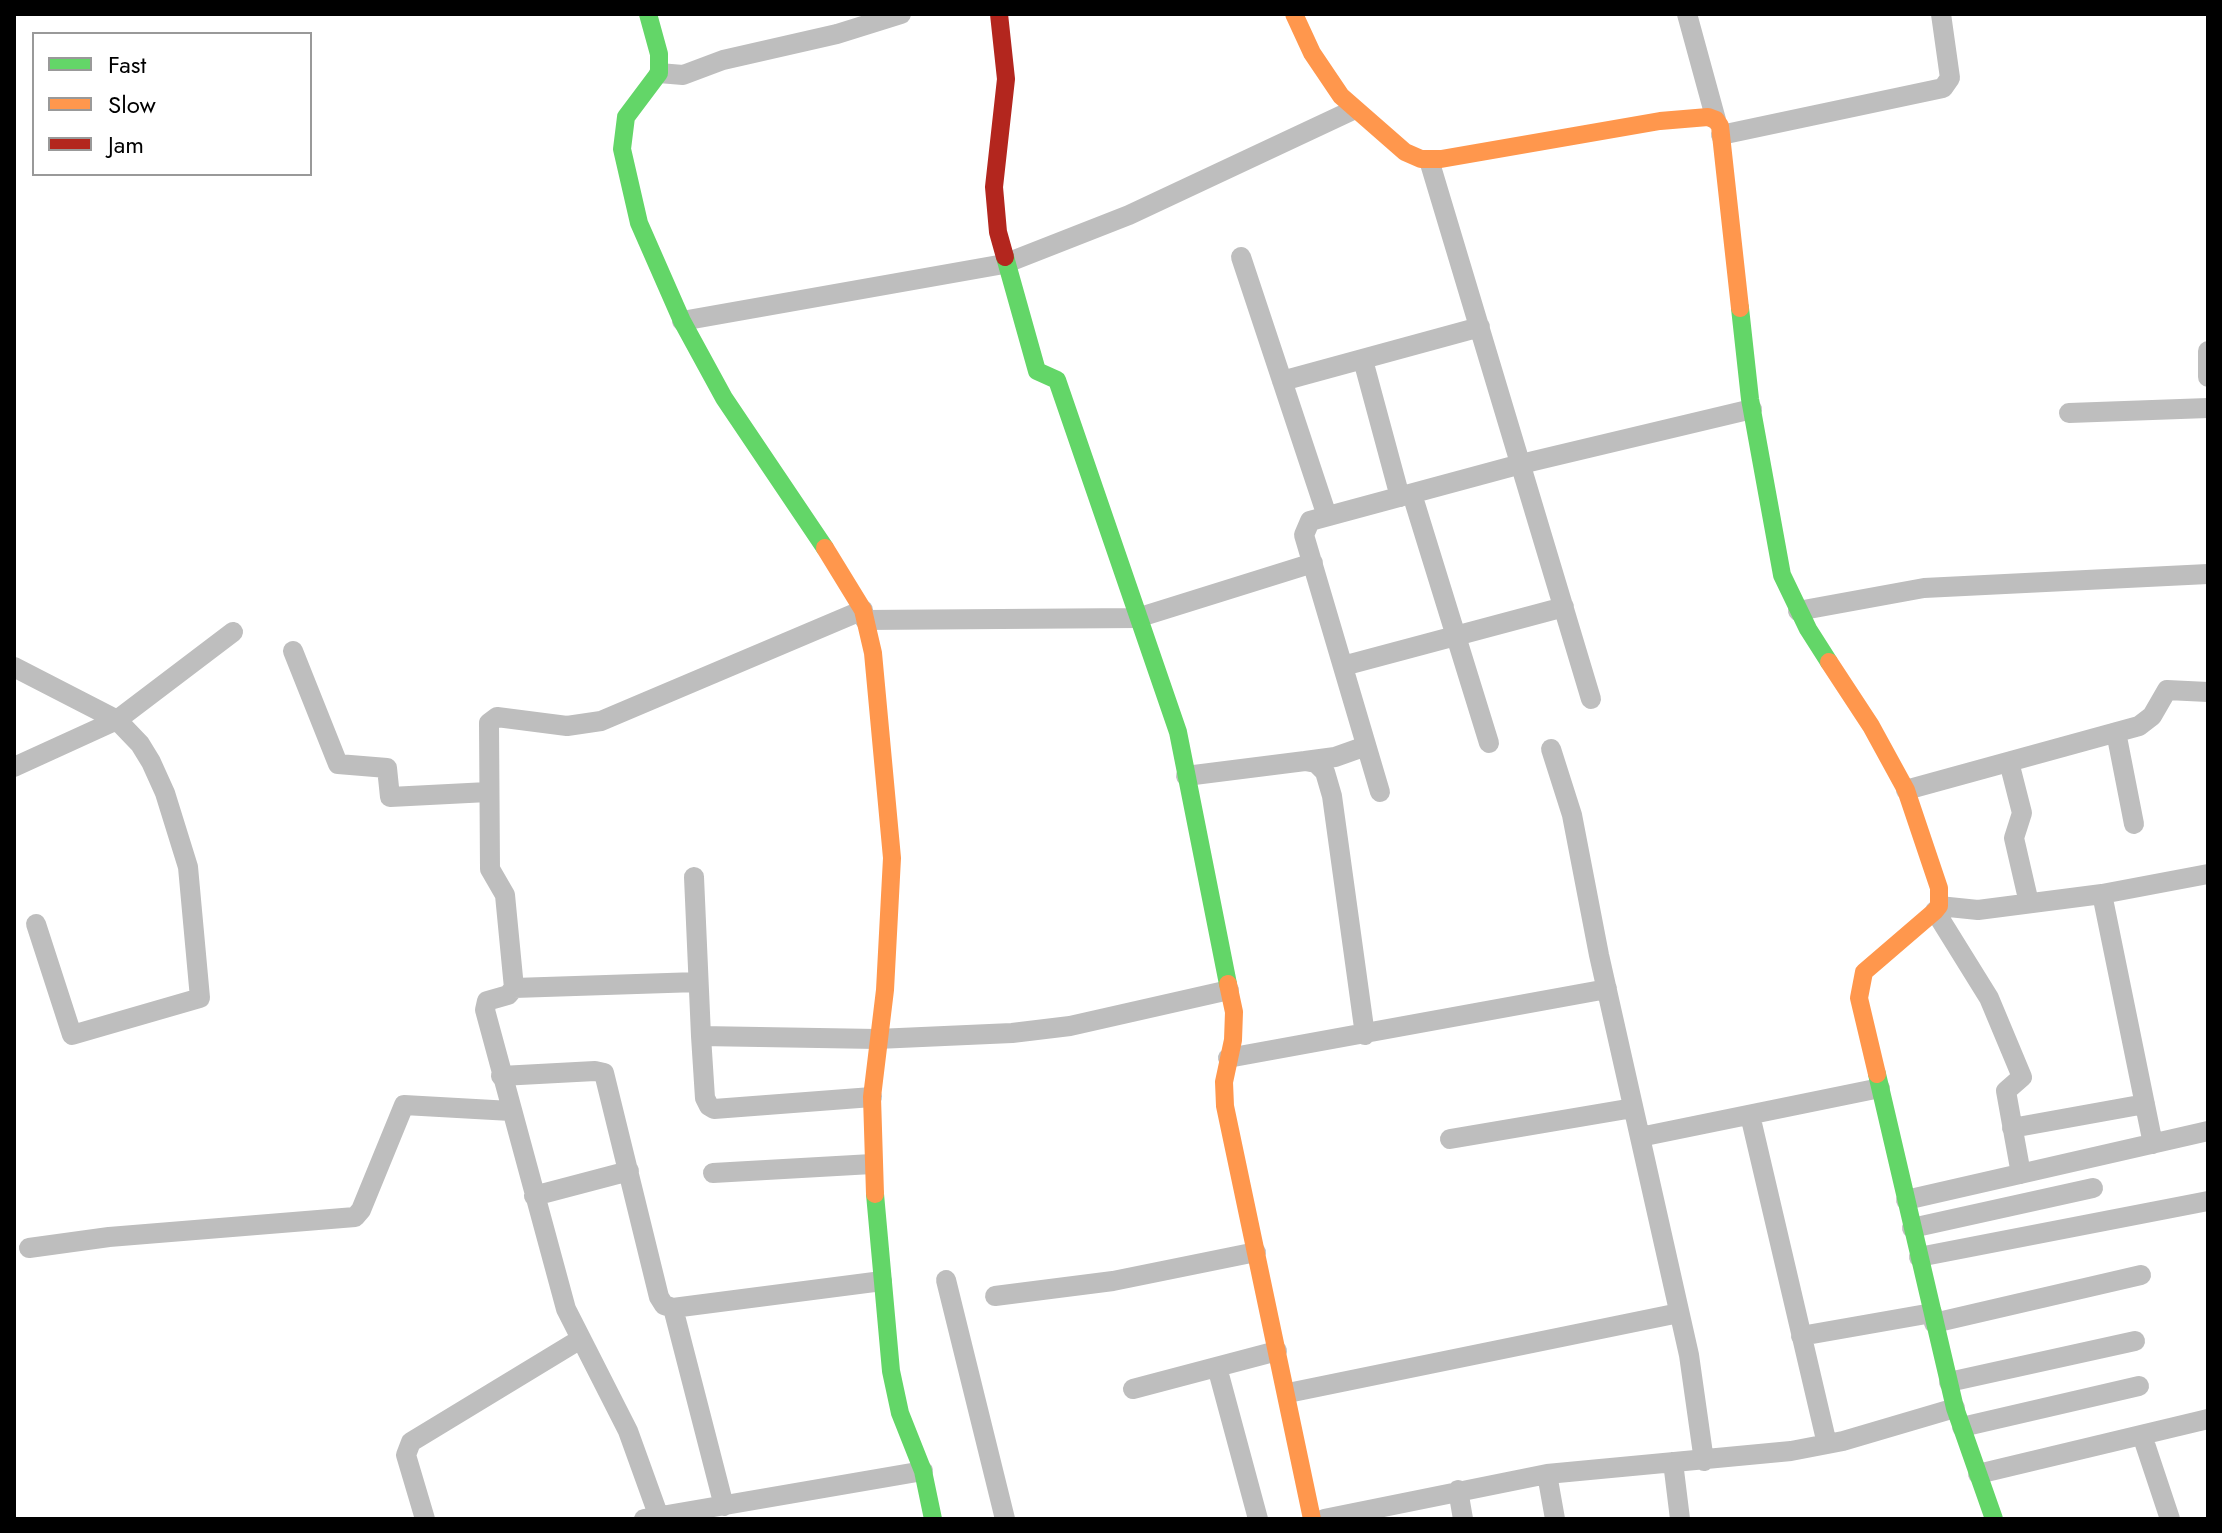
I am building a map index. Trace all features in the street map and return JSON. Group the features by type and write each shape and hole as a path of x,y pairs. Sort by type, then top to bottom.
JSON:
{"street":[{"path":"648,14 659,54 659,73 626,117 622,149 639,223 682,321 724,398 837,562 864,615 877,678 892,858 885,990 872,1097 872,1164 896,1400 923,1471 933,1519"},
{"path":"659,73 683,75 723,60 837,34 901,14"},
{"path":"999,14 1006,79 995,210 1004,264 1037,371 1057,380 1178,732 1235,1028 1228,1058 1225,1106 1288,1393 1312,1519"},
{"path":"1294,14 1327,78 1353,110 1405,152 1429,160 1660,121 1718,127 1943,88 1950,78 1941,14"},
{"path":"1687,14 1718,127 1752,409 1782,575 1798,611 1871,726 1906,790 1939,888 1937,909 1989,998 2022,1077 2019,1082 2006,1087 2021,1174"},
{"path":"682,321 1004,264 1129,215 1353,110"},
{"path":"1429,160 1591,699"},
{"path":"1241,257 1327,516"},
{"path":"1282,381 1480,327"},
{"path":"2208,351 2208,377"},
{"path":"1363,360 1489,743"},
{"path":"2069,413 2208,408"},
{"path":"1380,792 1313,563 1306,527 1310,521 1521,464 1752,409"},
{"path":"923,1471 651,1518 628,1431 579,1340 534,1196 485,1004 508,995 514,988 505,895 490,869 489,723 493,718 567,726 601,721 864,615 1137,618 1313,563"},
{"path":"1798,611 1924,588 2208,574"},
{"path":"1343,666 1564,607"},
{"path":"14,767 117,720 233,632"},
{"path":"293,651 338,764 387,768 390,797 488,792"},
{"path":"14,667 117,720 140,744 151,762 182,842 188,867 200,998 74,1036 68,1030 36,924"},
{"path":"1906,790 2147,723 2167,690 2208,692"},
{"path":"2116,732 2134,824"},
{"path":"1186,776 1335,757 1366,746"},
{"path":"1551,749 1572,815 1679,1313 1704,1461"},
{"path":"1305,761 1316,763 1325,772 1332,796 1365,1035"},
{"path":"2009,762 2022,813 2014,838 2029,903"},
{"path":"1994,1519 1958,1418 1933,1318 1859,998 1860,980 1871,964 1937,909 1966,911 2102,894 2208,874"},
{"path":"694,877 705,1098 712,1108 872,1097"},
{"path":"2102,894 2153,1144"},
{"path":"514,988 698,982"},
{"path":"1228,1058 1607,989"},
{"path":"701,1036 877,1039 1012,1033 1070,1026 1229,990"},
{"path":"501,1076 604,1073 659,1297 664,1305 673,1308 882,1281"},
{"path":"1640,1137 1880,1088"},
{"path":"2012,1128 2145,1104"},
{"path":"29,1248 109,1237 355,1217 378,1172 404,1105 511,1111"},
{"path":"1450,1139 1633,1108"},
{"path":"1750,1115 1827,1444"},
{"path":"1906,1200 2208,1131"},
{"path":"713,1173 872,1164"},
{"path":"534,1196 629,1171"},
{"path":"1912,1228 2093,1188"},
{"path":"1919,1257 2208,1201"},
{"path":"995,1296 1113,1281 1256,1252"},
{"path":"1801,1336 1933,1318 2141,1275"},
{"path":"946,1280 1005,1519"},
{"path":"673,1308 724,1506"},
{"path":"1288,1393 1679,1313"},
{"path":"425,1519 406,1455 411,1442 579,1340"},
{"path":"1949,1382 2135,1341"},
{"path":"1133,1389 1277,1351"},
{"path":"1217,1367 1258,1519"},
{"path":"1330,1518 1547,1474 1704,1461 1827,1444 2139,1386"},
{"path":"1978,1474 2208,1419"},
{"path":"2142,1435 2170,1519"},
{"path":"1673,1462 1680,1519"},
{"path":"1547,1474 1555,1519"},
{"path":"1458,1490 1463,1519"}],"traffic: fast":[{"path":"648,14 659,54 659,73 626,117 622,149 639,223 682,321 724,398 825,548"},
{"path":"1005,257 1037,371 1057,380 1178,732 1228,984"},
{"path":"1740,308 1750,399 1782,575 1808,629 1829,662"},
{"path":"1877,1074 1955,1408 1994,1519"},
{"path":"875,1194 891,1371 900,1413 923,1471 933,1519"}],"traffic: slow":[{"path":"1294,14 1312,53 1341,96 1405,152 1421,159 1441,159 1660,121 1708,117 1716,120 1720,126 1740,308"},
{"path":"825,548 863,610 873,653 892,858 885,990 872,1097 875,1194"},
{"path":"1829,662 1871,726 1906,790 1939,888 1939,906 1935,911 1864,972 1859,998 1877,1074"},
{"path":"1228,984 1234,1012 1233,1040 1224,1082 1225,1106 1312,1519"}],"traffic: jam":[{"path":"999,14 1006,79 994,187 998,232 1005,257"}]}
